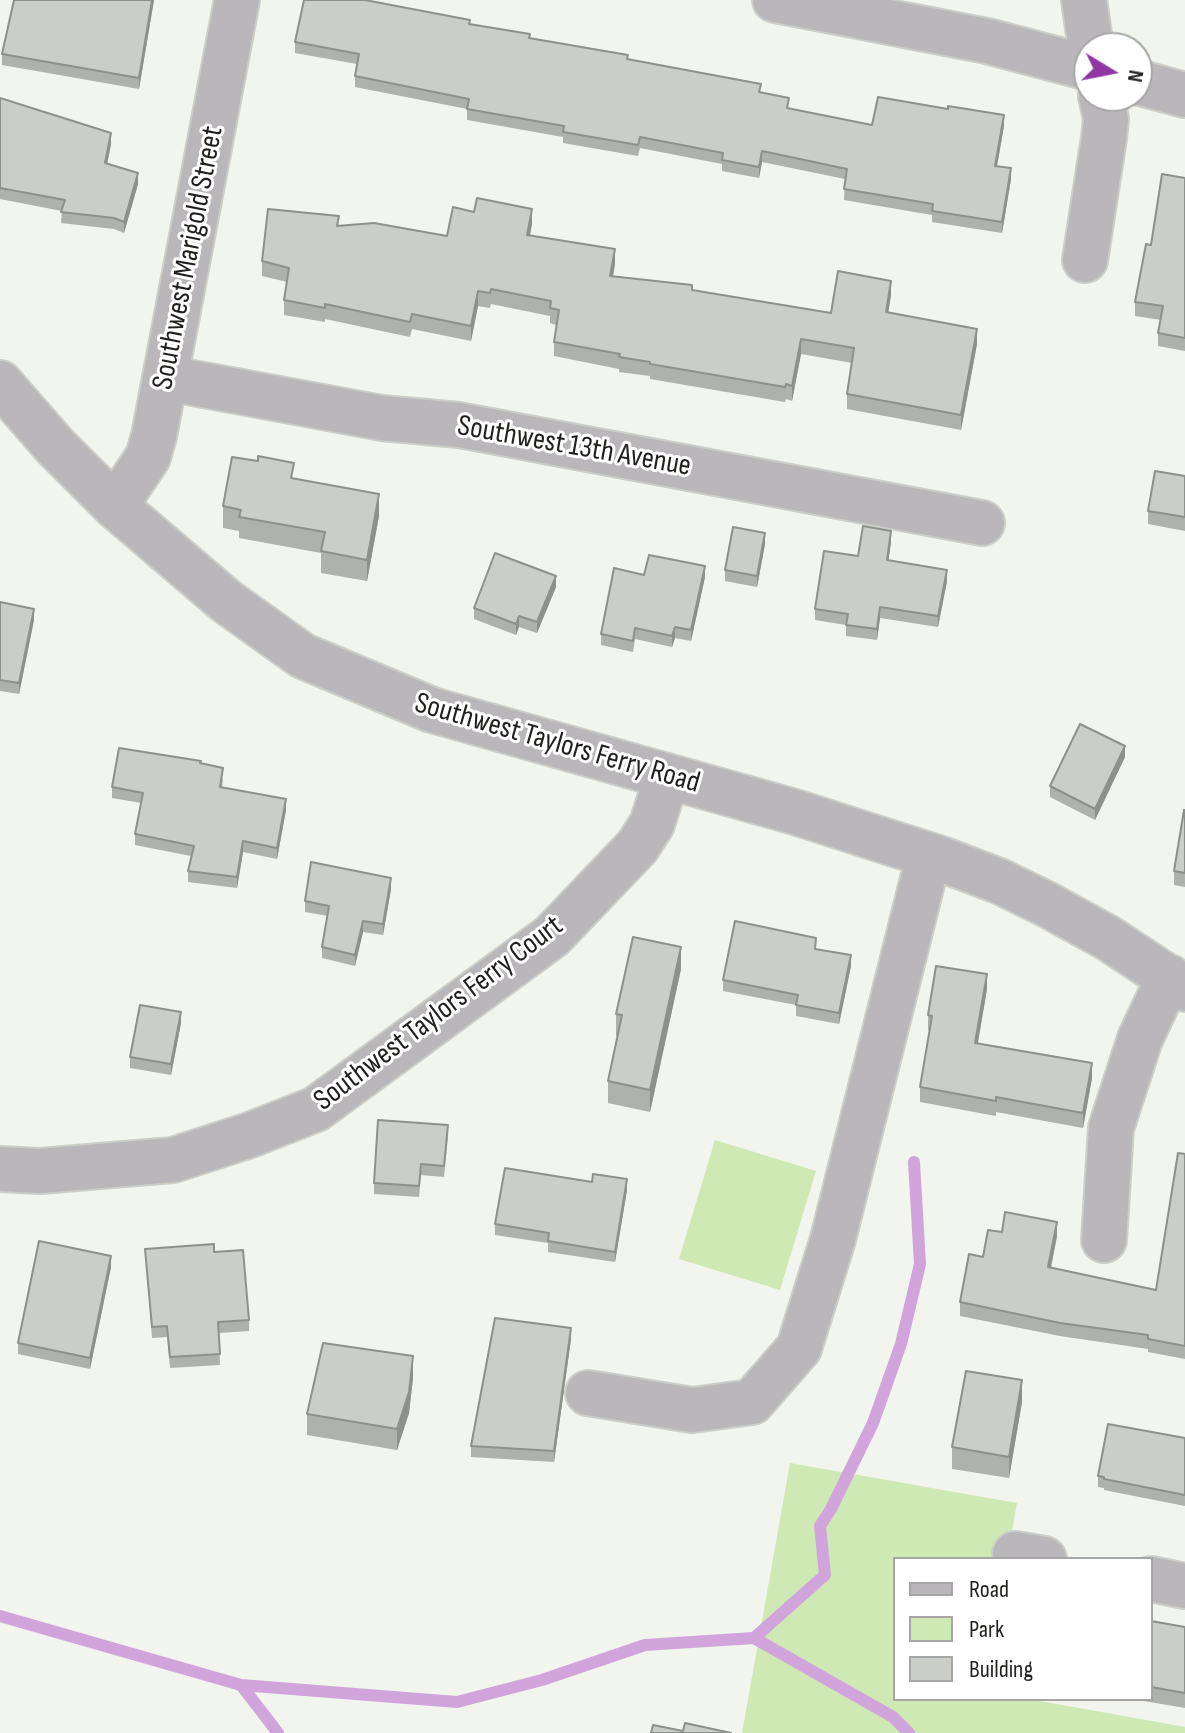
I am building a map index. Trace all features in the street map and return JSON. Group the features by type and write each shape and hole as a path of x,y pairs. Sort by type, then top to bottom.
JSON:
{"street":[{"name":"Southwest Marigold Street","path":"115,506 148,457 166,378 237,0"},
{"path":"775,0 987,41 1073,64"},
{"path":"1084,0 1089,32"},
{"path":"1153,86 1185,95"},
{"path":"1085,260 1104,138 1104,112"},
{"name":"Southwest 13th Avenue","path":"166,378 382,418 459,425 982,523"},
{"name":"Southwest Taylors Ferry Road","path":"0,383 55,446 115,506 226,601 303,656 432,710 795,812 999,881 1108,938 1177,983"},
{"name":"Southwest Taylors Ferry Court","path":"0,1169 40,1171 173,1160 316,1109 552,936 637,847 652,824 667,777"},
{"path":"588,1393 692,1410 752,1402 799,1348 833,1239 929,855"},
{"path":"1104,1240 1111,1128 1140,1039 1177,983"},
{"path":"1153,1579 1185,1586"}],"green space":[{"path":"715,1140 816,1171 780,1290 679,1259"},
{"path":"790,1463 1017,1503 1007,1557 893,1557 893,1701 1040,1701 1185,1727 1185,1733 742,1733"}],"building":[{"path":"14,0 152,0 139,78 2,54"},
{"path":"304,0 365,0 470,20 469,24 530,34 529,38 628,55 627,59 761,84 759,92 789,98 787,108 872,125 878,97 1004,115 995,166 1011,168 1002,222 932,211 933,204 844,189 847,169 762,151 759,167 722,160 723,153 640,137 638,145 563,132 564,126 467,109 469,99 355,76 359,54 295,42"},
{"path":"0,98 111,133 105,163 138,173 124,222 61,212 65,200 0,188"},
{"path":"1162,174 1185,178 1185,338 1158,333 1163,306 1135,302 1146,244 1151,245"},
{"path":"477,198 532,209 527,235 615,249 610,276 692,285 692,290 831,313 838,271 891,281 886,312 977,329 961,415 847,394 854,348 801,339 792,386 786,384 785,387 650,364 619,357 620,354 554,342 559,310 550,308 551,301 491,289 490,293 478,291 471,326 412,314 410,322 325,304 325,308 284,300 289,268 262,261 268,209 339,216 337,226 374,223 447,236 453,207 474,212"},
{"path":"258,456 294,463 291,478 379,494 367,560 321,551 325,532 239,517 241,510 223,506 232,457 258,461"},
{"path":"1155,471 1185,476 1185,517 1148,511"},
{"path":"863,526 891,531 887,560 947,570 938,616 880,607 877,629 846,625 848,614 815,609 824,551 858,556"},
{"path":"733,527 765,533 757,576 725,570"},
{"path":"495,553 556,576 537,622 519,616 516,624 474,608"},
{"path":"649,555 705,566 691,630 675,627 672,636 635,628 633,641 601,634 614,568 644,575"},
{"path":"0,602 34,609 19,683 0,680"},
{"path":"1080,724 1125,746 1095,809 1050,786"},
{"path":"119,748 201,761 223,768 220,787 286,799 277,848 243,841 237,877 188,871 194,846 135,834 143,793 112,787"},
{"path":"1185,810 1185,873 1174,871"},
{"path":"311,862 391,878 383,924 363,921 355,955 322,947 329,906 305,901"},
{"path":"735,921 816,938 815,949 851,955 839,1013 796,1005 798,995 723,980"},
{"path":"633,937 681,947 650,1090 608,1081 622,1015 616,1014"},
{"path":"936,966 987,974 975,1043 1092,1063 1083,1113 920,1087 932,1016 928,1015"},
{"path":"140,1005 181,1012 171,1064 130,1057"},
{"path":"378,1120 448,1125 444,1166 421,1164 419,1186 374,1183"},
{"path":"1178,1153 1185,1154 1185,1346 1148,1339 1148,1335 1060,1323 960,1302 969,1254 983,1257 988,1230 1002,1232 1005,1212 1057,1222 1048,1267 1156,1290"},
{"path":"505,1168 592,1182 593,1174 627,1179 615,1252 548,1241 549,1233 495,1224"},
{"path":"39,1241 111,1256 90,1358 18,1343"},
{"path":"214,1244 214,1252 243,1250 249,1320 218,1322 220,1354 170,1357 167,1326 152,1327 145,1249"},
{"path":"495,1318 571,1328 554,1451 471,1446"},
{"path":"323,1343 413,1356 409,1392 397,1429 307,1414"},
{"path":"966,1371 1022,1380 1009,1457 952,1447"},
{"path":"1108,1424 1185,1438 1185,1495 1098,1476"},
{"path":"1153,1621 1185,1627 1185,1693 1153,1687"},
{"path":"685,1723 731,1733 651,1733 653,1725 683,1731"}],"waterway":[{"path":"754,1638 825,1575 820,1526 873,1423 901,1344 920,1264 914,1162"},
{"path":"0,1616 241,1685 457,1702 542,1680 645,1645 754,1638 893,1717 909,1733"},
{"path":"241,1685 278,1733"}]}
